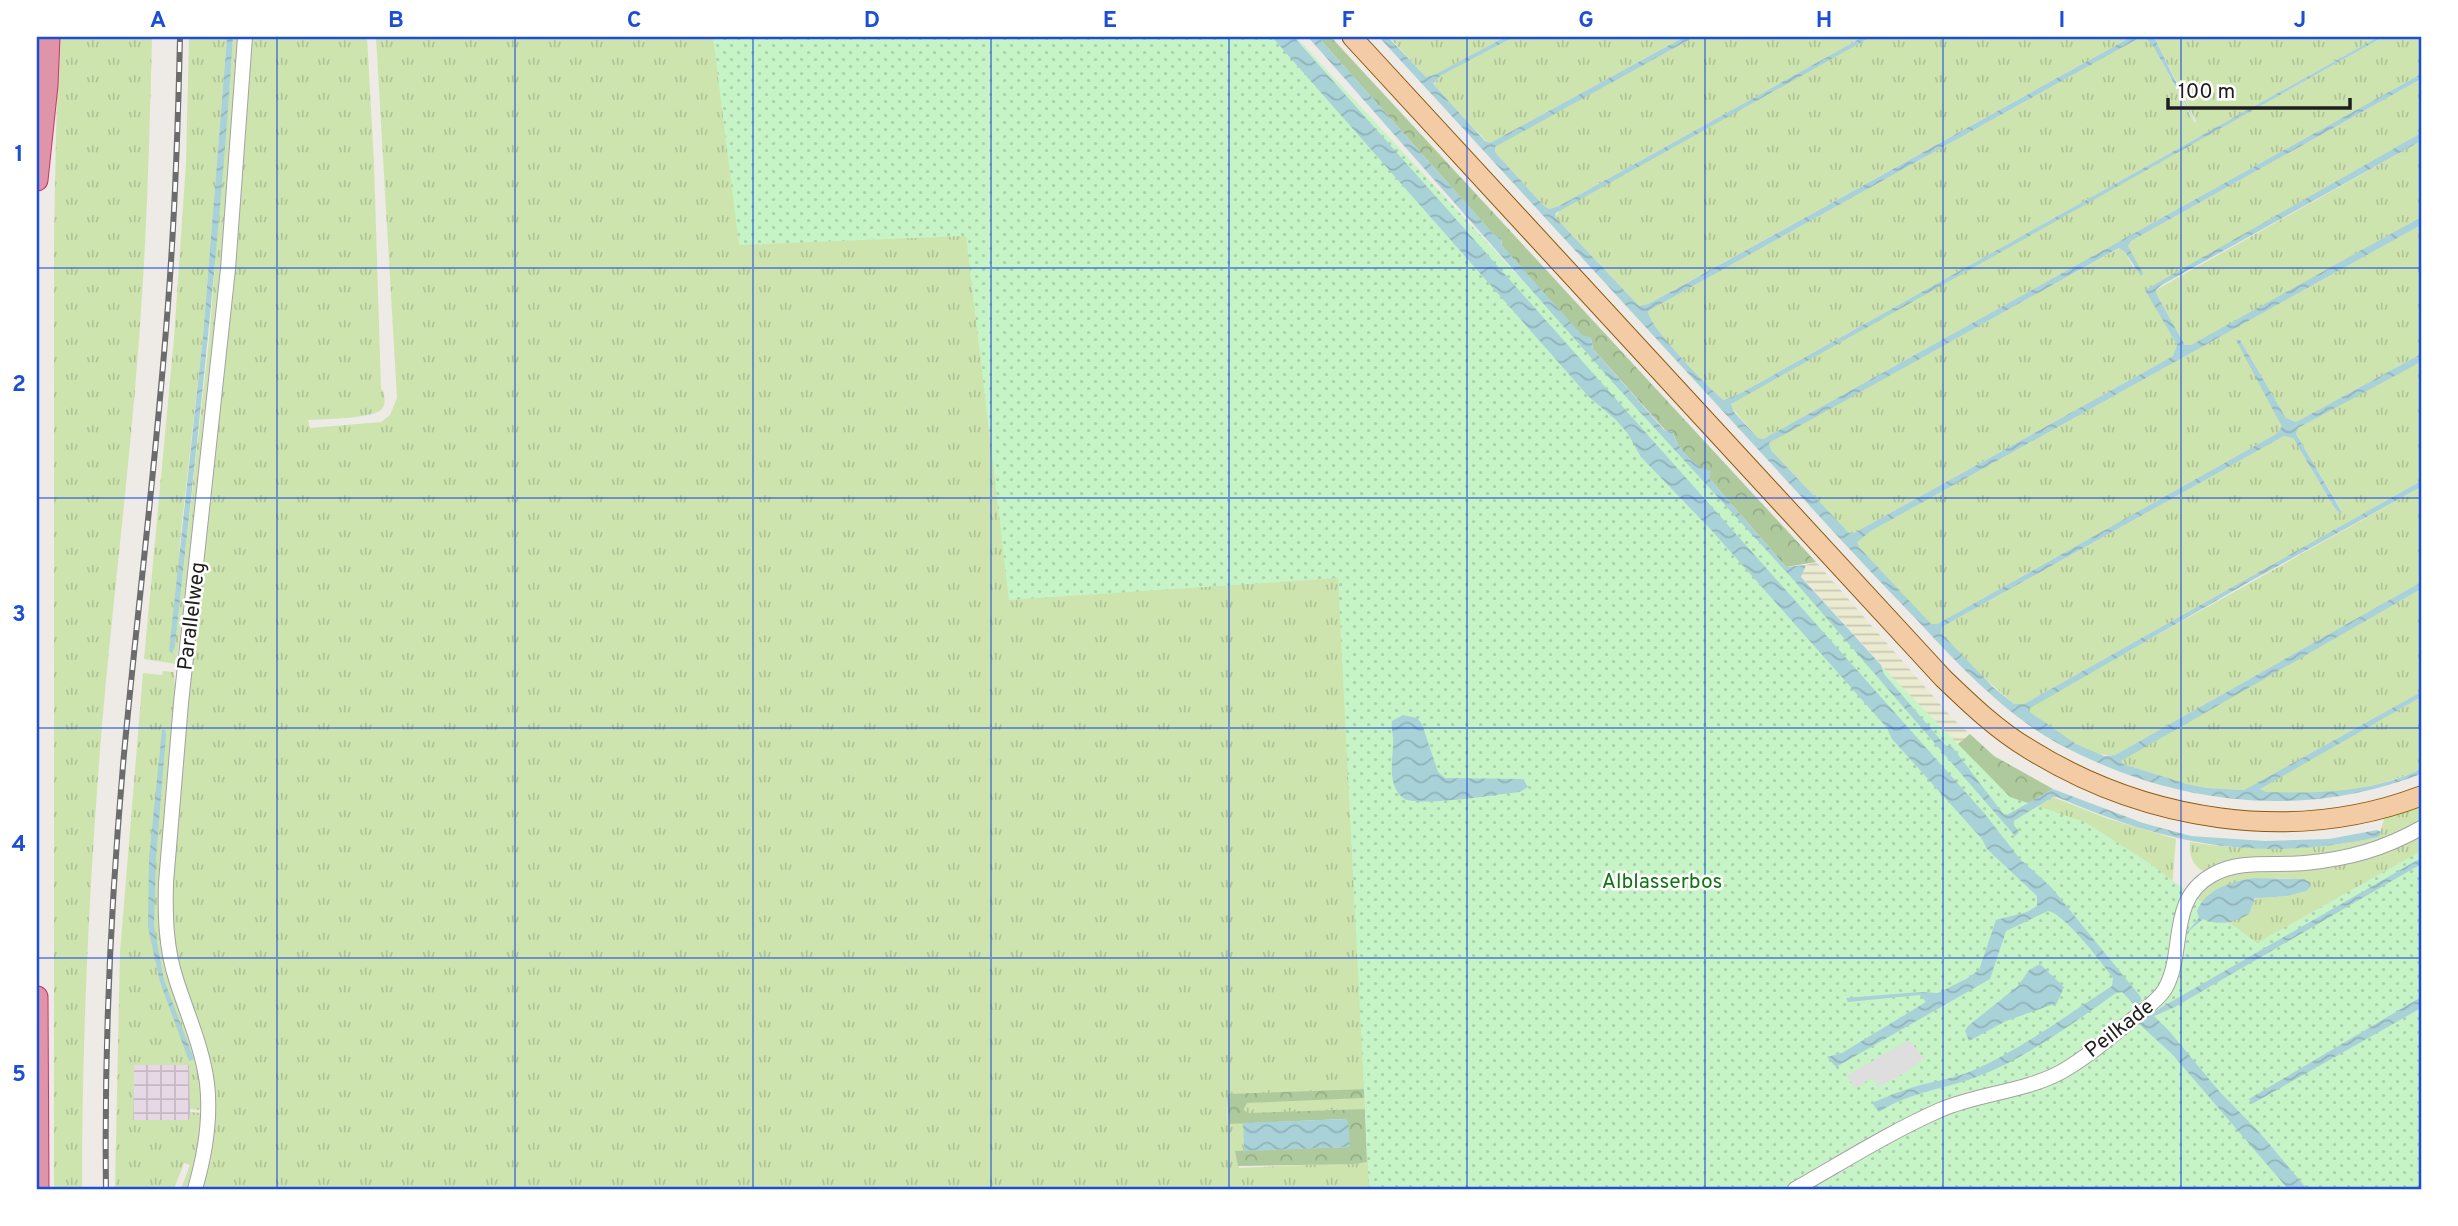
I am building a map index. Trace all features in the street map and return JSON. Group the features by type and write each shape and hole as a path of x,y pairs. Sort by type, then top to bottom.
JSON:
{"highway":[{"path":"37,180 49,37"},
{"path":"37,997 38,1189"}],"main road":[{"path":"1352,37 1935,669 1997,727 2063,768 2105,788 2138,800 2202,815 2275,822 2313,820 2374,811 2421,796"}],"street":[{"name":"Parallelweg","path":"195,1189 207,1129 207,1085 201,1050 170,958 165,911 166,883 181,703 228,269 245,37"},
{"name":"Peilkade","path":"1795,1189 1938,1110 2061,1072 2138,1015 2163,992 2173,966 2178,924 2183,908 2195,890 2210,876 2235,866 2351,858 2385,846 2421,828"}],"shaded area":[{"path":"1909,1040 1924,1058 1907,1072 1878,1087 1872,1078 1856,1088 1846,1076"},
{"path":"134,1065 190,1065 190,1121 133,1120"}],"green space":[{"path":"58,37 152,37 148,189 140,333 104,702 91,885 83,1067 82,1189 54,1189 54,237"},
{"path":"189,37 227,37 203,336 180,541 175,646 209,340 233,37 240,37 222,272 188,587 176,664 144,659 174,338 186,163"},
{"path":"251,37 367,37 381,389 384,392 384,403 382,409 369,415 308,420 310,428 381,422 390,415 397,398 376,37 738,37 990,211 1336,557 1725,1189 200,1189 212,1138 173,941 171,895 194,629 220,399","holes":["1227,1094 1247,1103 1244,1106 1246,1113 1367,1116 1367,1162 1239,1168 1236,1152 1244,1151 1243,1123 1228,1123"]},
{"name":"Alblasserbos","path":"713,37 1296,37 1710,482 1792,575 2010,797 2085,822 2149,863 2257,943 2421,851 2421,1189 1369,1189 1338,578 1009,600 966,236 739,245"},
{"path":"1318,37 1331,37 1816,562 1786,567 1709,478 1710,472 1687,456 1673,432 1665,430 1593,349 1591,338 1582,336 1502,246 1501,238 1494,235"},
{"path":"1389,37 1505,37 1426,77"},
{"path":"1514,37 1684,37 1490,143 1433,85 1440,76"},
{"path":"1694,37 1863,37 1559,206 1549,209 1544,206 1495,152 1495,147 1512,136"},
{"path":"1871,37 2131,37 1648,304 1639,306 1555,217 1561,209"},
{"path":"2141,37 2148,38 2195,123 2154,37 2378,37 1741,393 1724,400 1681,358 1651,320 1648,312 1650,310"},
{"path":"2383,37 2421,37 2421,74 1763,439 1758,438 1731,407 1732,402"},
{"path":"2421,79 2421,133 2146,290 2177,345 2173,356 1854,533 1849,533 1771,450 1769,443 1783,434 2120,248 2136,272 2128,246 2131,241"},
{"path":"2421,141 2421,217 2219,331 2191,345 2185,345 2156,290"},
{"path":"2421,225 2421,354 2296,422 2286,418 2240,340 2282,427 2276,434 1937,624 1931,625 1857,545 1857,541 1871,531"},
{"path":"2421,360 2421,481 2018,706 1971,666 1941,633 1942,627 2284,436 2293,438 2340,513 2342,511 2296,434 2298,428"},
{"path":"2421,487 2421,582 2115,755 2104,755 2081,747 2027,712 2029,707"},
{"path":"1816,562 1953,719 1970,734 1953,748 1884,674 1881,664 1801,576 1806,565"},
{"path":"2421,589 2421,692 2244,790 2187,784 2122,764 2123,757"},
{"path":"163,671 174,672 176,703 160,888 201,1078 202,1110 190,1109 189,1065 134,1065 133,1120 189,1120 190,1112 202,1113 201,1139 189,1189 181,1189 190,1165 184,1163 174,1189 115,1189 120,952 143,673 162,675"},
{"path":"2421,697 2421,769 2385,782 2342,791 2279,794 2261,791 2261,787"},
{"path":"1970,734 1994,756 2053,789 2005,817 1953,748"},
{"path":"2053,797 2106,818 2176,839 2169,922 2011,822"},
{"path":"2421,805 2421,822 2402,833 2342,854 2204,871 2194,863 2191,855 2190,842 2261,849 2331,845 2379,837 2384,819"},
{"path":"2421,835 2421,858 2157,1005 2188,911 2207,886 2232,872","holes":["2281,878 2308,880 2306,891 2288,896 2259,897 2252,902 2252,908 2208,895 2225,886 2243,882"]},
{"path":"1366,1089 1366,1097 1363,1098 1247,1103 1244,1109 1247,1113 1365,1109 1367,1162 1238,1166 1235,1151 1349,1147 1346,1119 1229,1124 1227,1094"}],"water":[{"path":"227,37 233,37 222,190 192,494 175,646 172,653 169,651 203,336"},
{"path":"1272,37 1294,37 1985,814 2020,859 2051,887 2142,1001 2134,1005 2122,992 2116,993 2050,1039 2015,1059 1966,1080 1903,1100 1879,1112 1872,1103 1911,1088 1965,1073 1992,1061 2044,1031 2112,986 2113,978 2082,940 2064,920 2048,911 2006,931 1990,979 1836,1067 1827,1057 1842,1053 1926,1002 1920,995 1848,1002 1846,998 1938,993 1966,979 1979,970 1996,920 2027,912 2037,906 2037,896 1987,849 1982,839 1892,739 1887,728 1713,532 1641,457 1628,434 1616,420 1588,396"},
{"path":"1308,37 1318,37 1494,235 1501,238 1502,246 1582,335 1591,338 1593,349 1664,430 1673,432 1678,444 1688,456 1699,466 1711,471 1709,478 1786,567 1806,565 1801,577 1881,665 1884,674 1945,745 1953,748 2005,816 2053,789 2143,823 2191,836 2265,841 2329,839 2377,830 2381,832 2379,837 2335,845 2293,848 2214,845 2137,827 2057,797 2012,822 2019,832 2015,836 1790,576 1617,387"},
{"path":"1379,37 1388,37 1426,77 1505,37 1514,37 1440,76 1433,84 1485,141 1490,143 1684,37 1694,37 1495,147 1495,152 1549,209 1559,206 1863,37 1871,37 1556,213 1555,217 1639,306 1683,285 2131,37 2141,37 1650,310 1648,312 1651,320 1669,344 1724,400 1741,393 2378,37 2383,37 1731,404 1734,412 1758,438 1763,439 2421,74 2421,79 2131,241 2128,246 2143,274 2141,276 2125,252 2119,248 1769,443 1771,450 1849,533 1854,533 2173,356 2177,345 2145,290 2421,133 2421,141 2160,286 2156,290 2157,295 2185,345 2191,345 2421,217 2421,225 1871,531 1857,542 1931,624 1937,624 2276,434 2282,427 2236,340 2240,340 2286,418 2296,422 2421,354 2421,360 2415,365 2298,428 2296,434 2342,512 2340,514 2293,438 2284,436 1942,627 1941,633 1993,687 2014,704 2024,704 2421,481 2421,487 2247,583 2027,710 2076,744 2104,756 2115,755 2421,582 2421,589 2121,761 2123,764 2187,784 2244,790 2421,692 2421,697 2260,789 2286,793 2326,792 2384,783 2421,769 2421,774 2376,789 2330,798 2283,801 2237,799 2146,781 2059,744 2019,718 1965,671 1871,573"},
{"path":"2145,37 2154,37 2196,123 2153,46"},
{"path":"1403,715 1417,718 1422,724 1438,772 1445,778 1523,779 1528,787 1520,792 1459,800 1424,802 1403,798 1393,781 1392,721"},
{"path":"162,730 165,730 166,735 156,858 154,926 164,980 194,1059 189,1061 160,982 148,927 149,858"},
{"path":"2421,858 2421,864 2175,1007 2154,1016 2307,1189 2288,1189 2172,1054 2138,1023"},
{"path":"2254,878 2304,879 2310,882 2311,886 2306,891 2288,896 2255,898 2249,914 2221,923 2203,919 2186,933 2199,918 2197,911 2201,903 2213,892 2229,884"},
{"path":"2040,964 2064,987 2057,1003 2006,1021 1969,1041 1965,1031 1968,1026 2018,986 2029,970"},
{"path":"2421,997 2421,1008 2252,1104 2249,1099"},
{"path":"1346,1119 1350,1147 1244,1151 1243,1123"}],"railway":[{"path":"106,1189 107,1026 115,863 168,304 180,37"}]}
